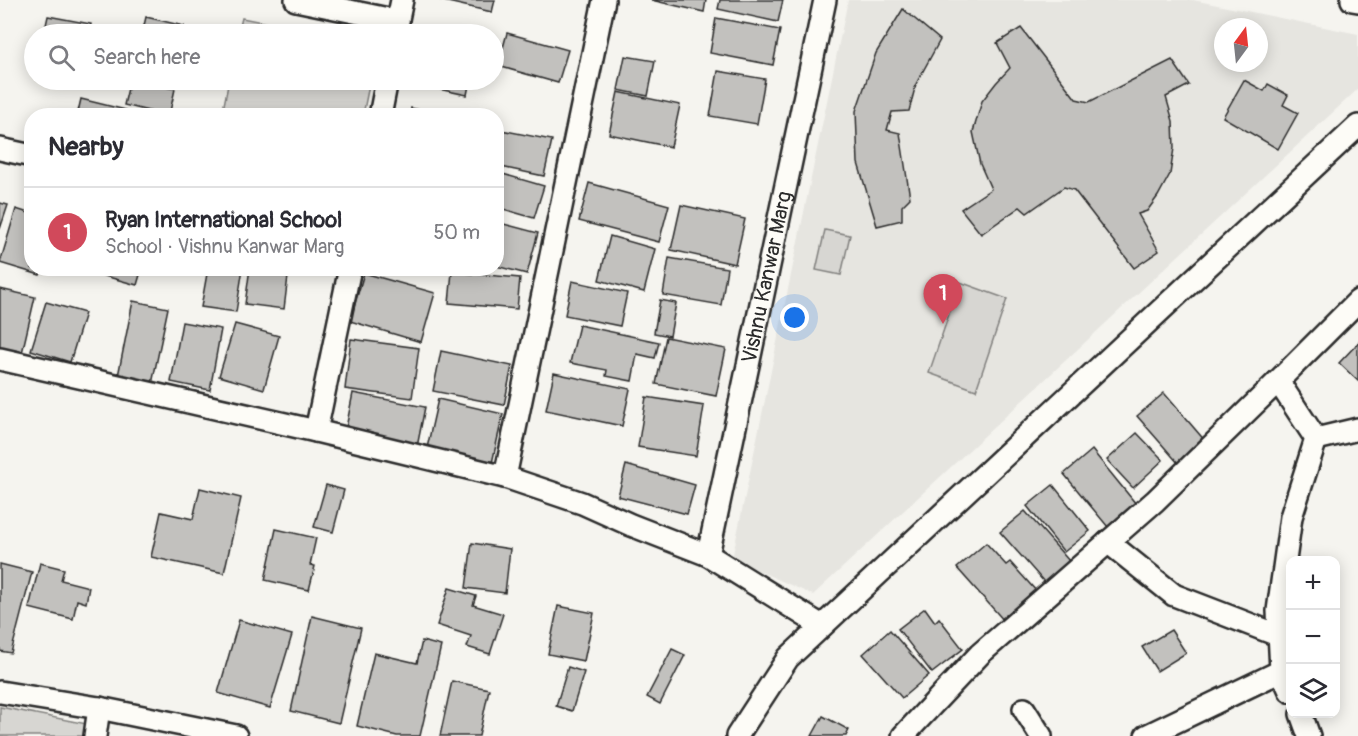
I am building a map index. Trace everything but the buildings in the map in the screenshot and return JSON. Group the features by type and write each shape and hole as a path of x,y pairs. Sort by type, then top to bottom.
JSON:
{"street":[{"path":"296,0 398,18"},
{"path":"505,477 604,0"},
{"name":"Vishnu Kanwar Marg","path":"708,555 825,0"},
{"path":"1352,0 1358,1"},
{"path":"382,108 385,90"},
{"path":"737,736 788,658 1358,126"},
{"path":"0,149 24,154"},
{"path":"316,431 348,276"},
{"path":"903,736 980,654 1155,501 1358,301"},
{"path":"0,359 505,477 582,503 708,555 822,626"},
{"path":"1278,381 1316,439"},
{"path":"1316,439 1358,429"},
{"path":"1286,682 1281,671 1278,611 1291,517 1316,439"},
{"path":"1107,542 1174,595 1280,636"},
{"path":"1146,736 1281,671"},
{"path":"0,692 99,708 236,736"},
{"path":"95,736 99,708"},
{"path":"1024,709 1041,736"},
{"path":"1302,718 1309,736"}],"shaded area":[{"path":"848,0 1193,0 1358,34 1358,89 813,595 732,559"},
{"path":"242,18 272,24 240,24"},
{"path":"227,90 368,90 364,108 223,108"},
{"path":"825,230 850,235 841,275 816,270"},
{"path":"960,282 1007,299 976,390 929,373"},
{"path":"0,707 87,724 85,736 0,736"}],"place":[{"name":"Ryan International School","path":"943,324"}]}
